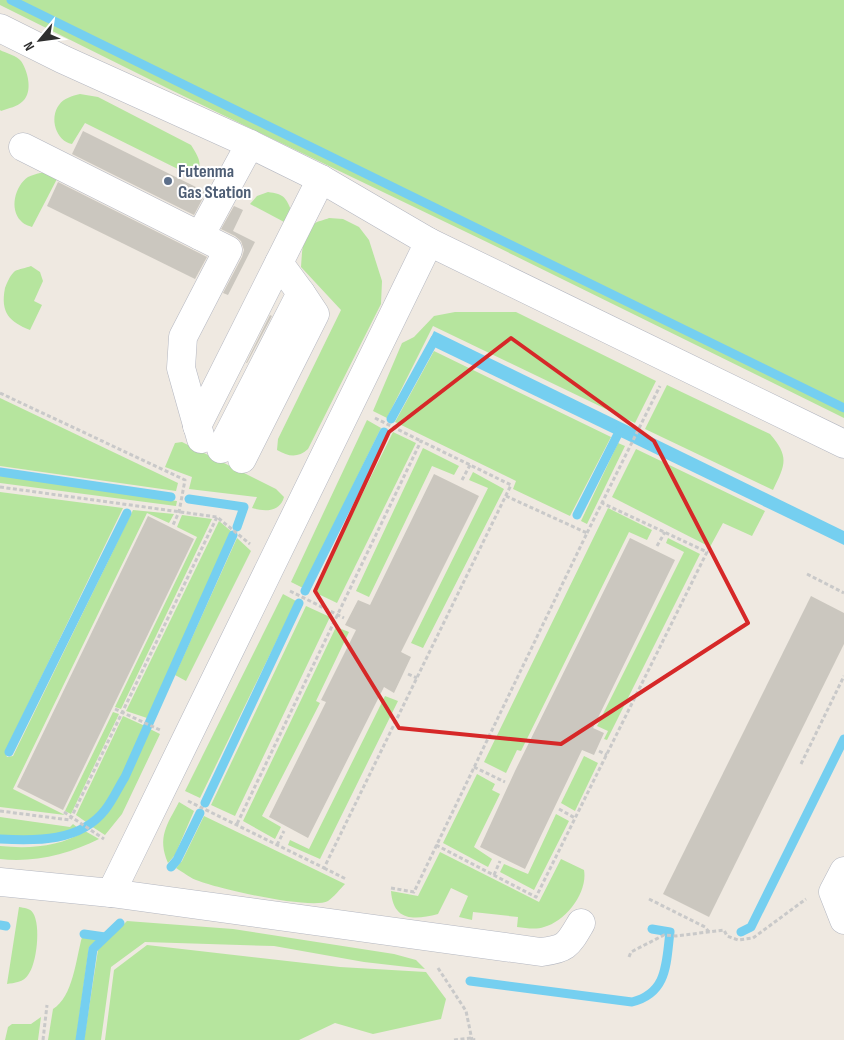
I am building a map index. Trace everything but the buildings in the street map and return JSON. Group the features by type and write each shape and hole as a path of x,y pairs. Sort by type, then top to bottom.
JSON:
{"lane":[{"path":"0,28 62,59 250,144 321,179 429,242 844,444"},
{"path":"200,236 250,144"},
{"path":"23,147 228,250 183,337 181,368 215,443"},
{"path":"215,443 279,262 321,179"},
{"path":"111,893 429,242"},
{"path":"215,443 301,293 279,262"},
{"path":"844,871 833,892 844,920"},
{"path":"0,882 111,893 541,952 560,950 572,938 581,923"}],"path":[{"path":"391,888 414,892 663,379"},
{"path":"0,393 185,480 179,512 173,525"},
{"path":"324,868 511,485 370,416"},
{"path":"236,826 421,441"},
{"path":"462,480 470,465"},
{"path":"0,487 217,517 255,548"},
{"path":"506,496 587,533"},
{"path":"436,845 536,897 707,552 602,503"},
{"path":"0,811 70,820 217,517"},
{"path":"657,546 665,532"},
{"path":"807,574 844,593"},
{"path":"288,590 344,618"},
{"path":"408,674 417,678"},
{"path":"801,764 844,676"},
{"path":"115,709 153,726"},
{"path":"599,751 607,755"},
{"path":"474,767 505,782"},
{"path":"185,800 346,879"},
{"path":"559,809 576,818"},
{"path":"64,812 105,839"},
{"path":"277,845 284,831"},
{"path":"494,875 500,861"},
{"path":"649,898 705,927 709,932"},
{"path":"629,957 631,952 664,935 676,936 724,930 727,936 738,940 753,938 790,910"},
{"path":"418,936 466,1011 473,1039 454,1040"},
{"path":"43,1040 48,1005"}],"highlighted area":[{"path":"511,338 654,441 748,623 561,744 399,728 315,591 389,432"}],"green space":[{"path":"0,0 844,0 844,418 491,244 169,89 0,5"},
{"path":"0,50 21,61 26,70 29,87 26,97 21,103 1,111 0,110"},
{"path":"80,94 98,97 191,145 200,164 196,178 85,123 72,144 66,142 58,134 54,122 56,110 63,101"},
{"path":"40,173 51,173 58,177 32,227 23,223 17,216 15,198 23,181"},
{"path":"268,192 283,196 287,202 291,210 286,223 250,204 257,196"},
{"path":"329,218 343,219 359,227 369,240 382,281 381,304 308,449 301,454 293,456 277,450 278,439 341,310 301,267 303,244 307,233 315,223"},
{"path":"31,266 40,272 43,281 34,301 42,305 30,330 17,324 8,315 5,310 4,297 5,288 13,273"},
{"path":"455,312 516,312 656,381 635,423 433,326 387,418 373,411 402,343 414,337 434,316"},
{"path":"434,351 611,437 570,516 513,489 516,481 395,422"},
{"path":"667,385 770,434 781,449 784,461 773,490 645,429"},
{"path":"0,398 178,483 176,491 0,466"},
{"path":"367,420 381,428 303,588 291,582"},
{"path":"393,432 416,443 337,603 314,592"},
{"path":"182,442 276,489 284,497 282,502 271,510 262,510 252,508 257,497 189,489 192,477 165,467 175,443"},
{"path":"618,443 625,446 587,524 581,521"},
{"path":"423,448 459,466 454,475 432,466 369,597 356,591"},
{"path":"636,449 765,511 752,536 723,523 710,547 612,497"},
{"path":"473,472 504,489 423,648 411,643 488,488 469,480"},
{"path":"0,475 177,501 176,506 0,483"},
{"path":"0,492 123,508 5,752 7,757 13,756 133,510 174,514 169,523 147,513 13,789 65,815 0,807"},
{"path":"608,508 652,530 647,540 629,532 521,751 517,750 506,773 484,762"},
{"path":"182,515 212,519 121,709 115,707 197,537 177,527"},
{"path":"219,521 232,532 147,718 126,711"},
{"path":"237,538 251,551 186,681 175,675"},
{"path":"668,538 700,554 607,740 604,739 608,731 597,726 684,552 666,543"},
{"path":"283,594 296,601 200,798 185,791"},
{"path":"306,606 330,617 235,816 211,805"},
{"path":"336,627 349,632 316,701 320,703 262,816 281,827 275,839 243,821"},
{"path":"385,696 398,701 320,859 288,845 290,840 309,849"},
{"path":"113,712 119,714 71,814 65,811"},
{"path":"123,716 145,726 122,775 102,810 86,822 76,815"},
{"path":"150,729 160,734 122,814 105,835 91,826 106,815 128,777"},
{"path":"584,756 598,763 575,811 561,803"},
{"path":"477,774 495,784 492,790 500,794 474,847 492,859 488,867 443,843"},
{"path":"179,802 194,811 175,855 168,863 163,846 163,838 167,825"},
{"path":"556,814 569,821 534,890 500,872 504,864 528,874"},
{"path":"204,816 345,884 328,901 304,903 244,893 193,879 176,868 182,861"},
{"path":"0,817 70,827 73,824 78,828 60,834 30,837 0,836"},
{"path":"85,831 99,839 76,849 51,856 26,860 0,859 0,846 44,846 65,841"},
{"path":"440,852 539,902 561,859 584,870 583,887 574,904 560,919 552,924 538,928 517,927 518,917 473,912 472,920 459,917 468,896 451,888 438,914 414,918 401,913 396,909 391,891 418,896"},
{"path":"19,907 27,908 33,913 37,926 36,954 31,970 26,977 19,982 7,984"},
{"path":"127,921 233,929 394,954 416,960 425,969 364,962 274,946 145,942 111,967 101,1040 84,1040 98,950"},
{"path":"82,937 98,939 89,947 76,1040 48,1040 53,1009 60,1003 69,987"},
{"path":"147,945 340,967 426,972 446,999 441,1019 373,1034 335,1023 299,1040 105,1040 114,970"},
{"path":"41,1017 38,1040 5,1040 8,1027 12,1024 31,1024"}],"water":[{"path":"434,331 844,531 844,545 428,344"}],"waterway":[{"path":"11,0 844,408"},
{"path":"391,419 435,339"},
{"path":"577,515 621,428"},
{"path":"305,591 384,432"},
{"path":"0,472 171,497"},
{"path":"189,499 244,507 237,527"},
{"path":"9,752 127,513"},
{"path":"0,839 28,840 70,834 95,821 105,810 125,777 233,535"},
{"path":"205,803 299,603"},
{"path":"741,932 751,927 844,739"},
{"path":"171,867 177,860 200,813"},
{"path":"80,1040 93,949 120,923"},
{"path":"0,925 6,926"},
{"path":"470,981 632,1002 644,998 653,992 659,984 666,965 670,932 652,929"},
{"path":"84,934 105,937"}],"place":[{"name":"Futenma Gas Station","path":"168,181"}]}
